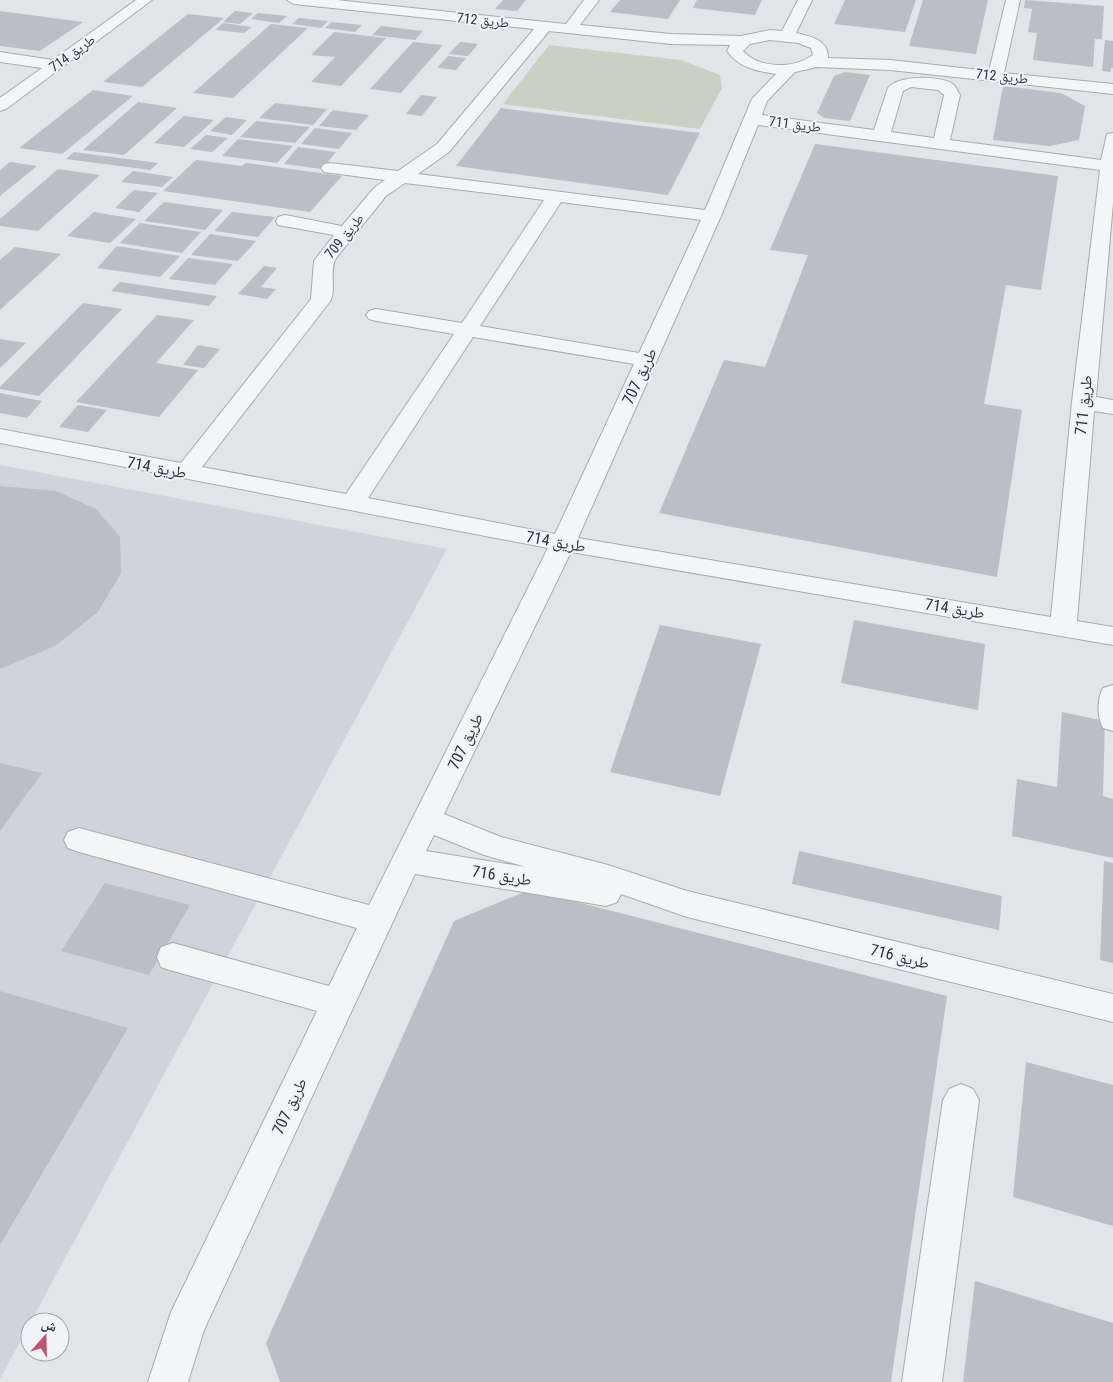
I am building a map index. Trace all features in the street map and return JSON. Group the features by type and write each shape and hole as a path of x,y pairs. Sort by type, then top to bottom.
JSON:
{"street":[{"name":"طريق 714","path":"3,100 56,65 145,0"},
{"name":"طريق 712","path":"294,0 671,39 743,41 770,35 787,36 800,38 818,55 1113,90"},
{"path":"569,29 592,0"},
{"path":"787,36 805,0"},
{"path":"996,75 1013,0"},
{"name":"طريق 709","path":"185,473 321,300 325,291 322,264 347,232 380,192 443,148 544,26"},
{"name":"طريق 712","path":"671,39 738,57 758,66 790,69"},
{"path":"738,57 735,51 736,46 743,41"},
{"path":"790,69 818,55"},
{"path":"0,57 56,65"},
{"name":"طريق 707","path":"168,1382 185,1326 377,920 563,543 712,216 736,162 755,109 758,66"},
{"name":"طريق 707","path":"755,109 790,69"},
{"path":"882,136 896,88 909,82 941,85 948,88 952,95 941,144"},
{"name":"طريق 711","path":"755,109 882,136 1108,166"},
{"name":"طريق 711","path":"1062,626 1084,402 1107,225 1108,166 1113,138"},
{"path":"330,168 555,198 712,216"},
{"path":"352,504 555,198"},
{"path":"285,221 347,232"},
{"path":"376,316 646,360"},
{"path":"1084,402 1113,407"},
{"name":"طريق 714","path":"0,436 185,473 563,543 1012,617 1113,636"},
{"path":"1012,617 1039,608 1050,601 1066,585"},
{"path":"1113,695 1113,720"},
{"name":"طريق 716","path":"427,819 494,846 608,877 687,904 1113,1008"},
{"path":"79,840 377,920"},
{"name":"طريق 716","path":"407,860 608,894 687,904"},
{"path":"173,957 338,1003"},
{"path":"922,1382 961,1100"}],"shaded area":[{"path":"0,465 447,549 36,1312 20,1312 20,1342 0,1379"}],"green space":[{"path":"549,45 681,60 720,75 722,88 700,129 503,104"}],"building":[{"path":"503,0 526,0 517,11 495,9"},
{"path":"620,0 680,0 668,19 610,12"},
{"path":"697,0 762,0 755,15 693,8"},
{"path":"845,0 916,0 905,32 834,24"},
{"path":"923,0 988,0 976,54 909,46"},
{"path":"1025,0 1104,6 1102,39 1095,39 1093,67 1033,60 1037,33 1028,32 1032,9 1024,8"},
{"path":"0,11 83,22 40,51 0,46"},
{"path":"235,11 253,13 240,24 223,22"},
{"path":"258,13 287,16 279,23 251,19"},
{"path":"188,14 224,18 142,87 103,82"},
{"path":"299,18 328,21 321,28 292,24"},
{"path":"332,22 362,25 355,32 325,28"},
{"path":"223,23 252,27 244,33 215,30"},
{"path":"271,24 308,28 233,98 193,93"},
{"path":"381,26 423,31 415,40 372,35"},
{"path":"334,32 386,38 341,86 311,82 335,57 311,55"},
{"path":"1105,40 1113,41 1113,68 1111,68 1110,72 1102,71"},
{"path":"413,42 443,45 401,93 370,89"},
{"path":"460,42 478,44 468,56 449,54"},
{"path":"448,56 466,58 456,70 437,68"},
{"path":"845,72 870,75 850,121 824,118 817,113 834,76"},
{"path":"1003,86 1061,93 1085,106 1079,140 1050,146 993,140"},
{"path":"93,90 133,96 62,154 19,148"},
{"path":"421,95 437,97 422,116 406,114"},
{"path":"138,102 177,108 124,155 83,150"},
{"path":"275,103 327,109 313,125 259,118"},
{"path":"501,108 700,133 668,195 456,166"},
{"path":"333,110 369,115 356,130 319,126"},
{"path":"184,116 214,120 184,147 154,143"},
{"path":"226,117 247,120 232,135 210,131"},
{"path":"256,121 310,127 295,143 240,137"},
{"path":"315,128 352,133 339,149 301,144"},
{"path":"206,135 228,138 212,152 190,149"},
{"path":"238,139 293,146 277,163 222,156"},
{"path":"815,144 1058,176 1041,290 1006,285 984,404 1022,410 997,577 659,513 724,360 765,367 808,255 770,250"},
{"path":"298,147 336,152 322,169 284,164"},
{"path":"74,152 158,163 150,170 66,159"},
{"path":"196,160 242,166 246,163 342,176 310,212 163,191"},
{"path":"10,162 37,166 0,196 0,170"},
{"path":"58,169 100,175 38,231 0,226 0,219"},
{"path":"133,171 173,177 162,187 121,182"},
{"path":"134,190 158,193 139,212 115,208"},
{"path":"164,202 223,210 205,230 144,221"},
{"path":"94,212 136,219 110,243 67,236"},
{"path":"232,212 275,217 258,237 214,231"},
{"path":"140,223 201,232 182,253 120,243"},
{"path":"210,234 256,241 238,261 191,255"},
{"path":"117,246 180,256 160,277 97,268"},
{"path":"15,247 61,254 0,310 0,260"},
{"path":"188,258 233,264 215,285 169,279"},
{"path":"264,266 277,268 261,287 276,289 267,299 238,294"},
{"path":"120,282 217,296 209,306 111,291"},
{"path":"83,303 122,309 39,396 0,389 0,387"},
{"path":"157,315 194,320 156,363 198,370 159,417 76,402"},
{"path":"0,339 26,343 0,368"},
{"path":"198,345 220,349 204,368 183,365"},
{"path":"0,393 42,401 27,418 0,413"},
{"path":"78,405 107,410 88,432 59,427"},
{"path":"0,486 56,491 96,509 120,537 121,573 98,612 55,646 0,669"},
{"path":"854,620 985,644 978,710 841,683"},
{"path":"660,625 761,644 720,796 610,772"},
{"path":"1062,712 1105,721 1103,796 1113,799 1113,858 1012,836 1017,779 1057,787"},
{"path":"0,763 42,773 0,831"},
{"path":"799,851 1002,896 999,930 792,884"},
{"path":"1104,861 1113,863 1113,963 1100,960"},
{"path":"105,883 190,905 149,975 61,951"},
{"path":"529,890 947,996 891,1382 280,1382 266,1343 454,921"},
{"path":"0,991 128,1028 0,1245"},
{"path":"1026,1062 1113,1085 1113,1226 1013,1197"},
{"path":"975,1281 1113,1323 1113,1382 963,1382"}]}
